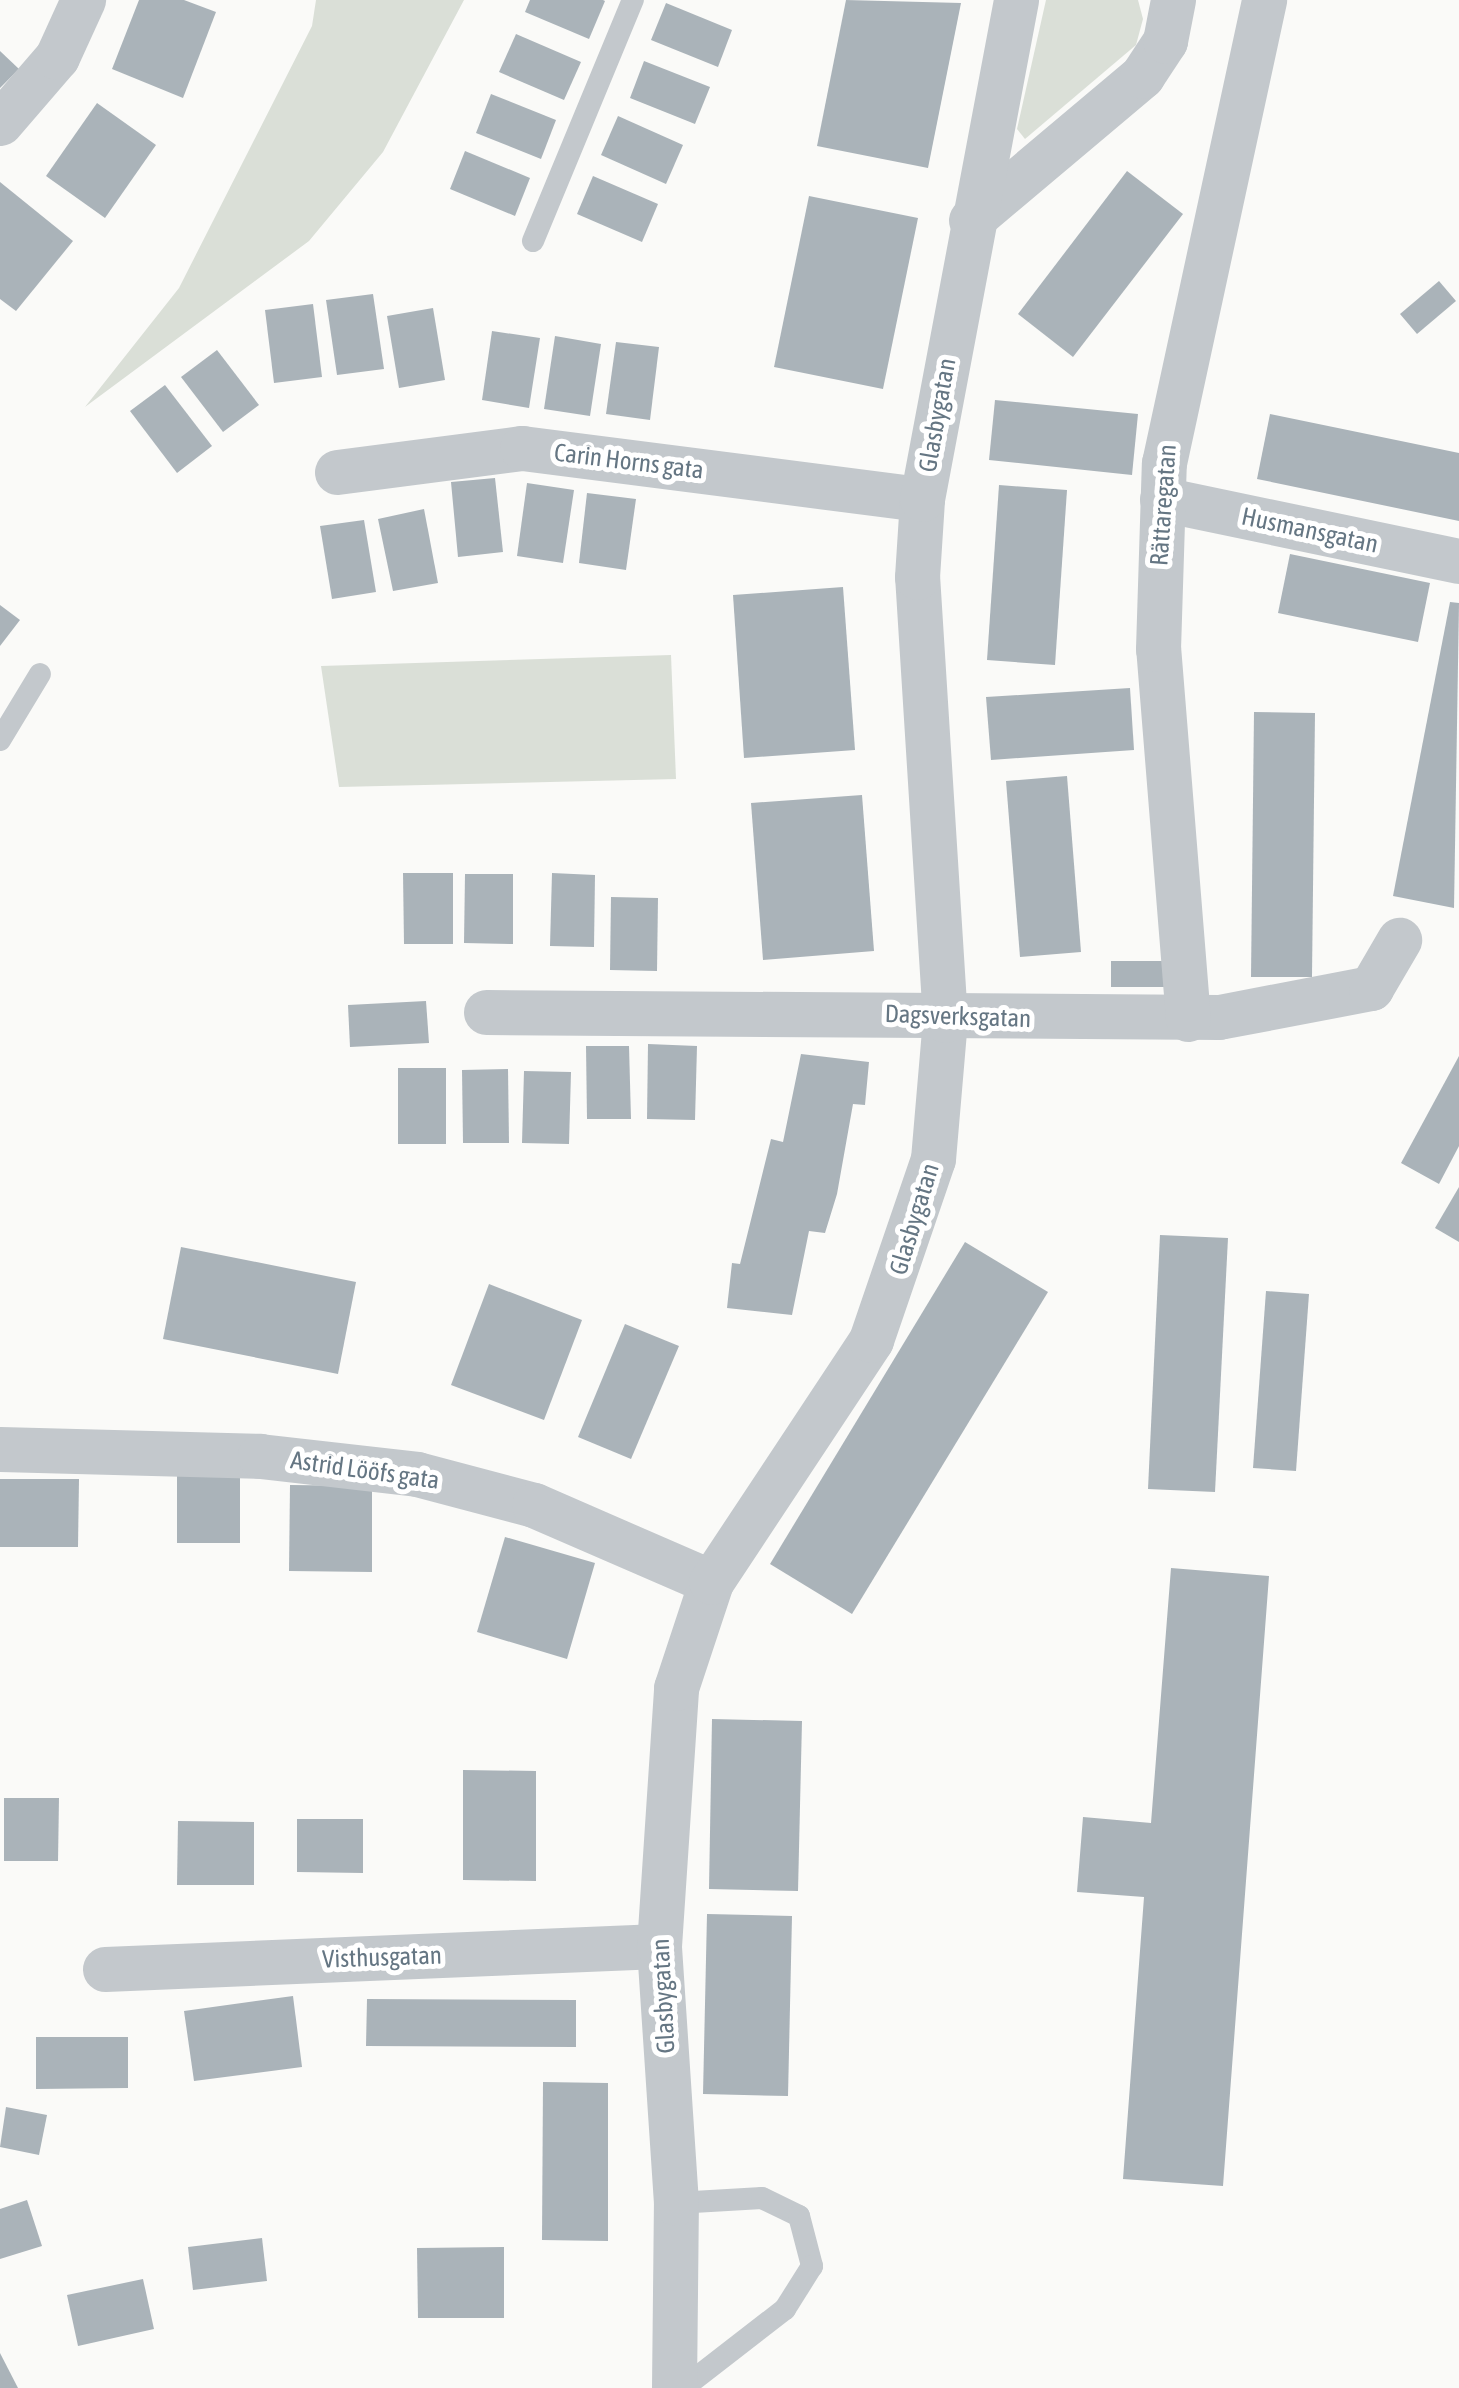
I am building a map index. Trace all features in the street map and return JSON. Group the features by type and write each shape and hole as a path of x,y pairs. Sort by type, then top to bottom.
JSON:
{"street":[{"path":"0,124 58,57 83,0"},
{"name":"Glasbygatan","path":"674,2388 676,2203 659,1946 676,1688 711,1582 871,1340 933,1159 945,1020 919,614 922,500 971,220 1016,0"},
{"path":"971,220 1142,76 1165,42 1173,0"},
{"name":"Rättaregatan","path":"1188,1019 1158,649 1162,498 1180,360 1264,0"},
{"name":"Carin Horns gata","path":"337,472 522,448 922,500"},
{"name":"Husmansgatan","path":"1162,498 1459,561"},
{"name":"Dagsverksgatan","path":"486,1012 945,1020 1188,1019 1354,995 1371,988 1400,940"},
{"name":"Astrid Lööfs gata","path":"0,1449 260,1456 416,1474 534,1505 711,1582"},
{"name":"Visthusgatan","path":"105,1969 659,1946"}],"lane":[{"path":"533,241 633,0"},
{"path":"0,740 40,674"},
{"path":"676,2203 762,2198 799,2216 812,2266 785,2309 684,2388"}],"shaded area":[{"path":"316,0 464,0 383,152 309,241 85,407 179,288 312,26"},
{"path":"1046,0 1138,0 1143,19 1136,45 1025,139 1017,129"},
{"path":"671,655 676,779 339,787 321,666"}],"building":[{"path":"139,0 184,0 216,12 183,98 112,69"},
{"path":"530,0 605,1 589,39 525,12"},
{"path":"846,0 961,3 928,168 817,146"},
{"path":"666,3 732,30 718,67 651,40"},
{"path":"516,34 581,62 564,100 499,72"},
{"path":"0,51 19,69 0,88"},
{"path":"644,61 710,87 695,124 630,98"},
{"path":"491,94 556,120 541,159 476,133"},
{"path":"97,103 156,145 105,218 46,176"},
{"path":"618,116 683,145 666,184 601,155"},
{"path":"465,151 530,178 515,216 450,189"},
{"path":"1127,171 1183,214 1073,357 1018,314"},
{"path":"593,176 658,204 642,242 577,214"},
{"path":"0,182 73,241 16,311 0,299"},
{"path":"809,196 918,218 883,389 774,367"},
{"path":"1439,281 1456,301 1417,334 1400,314"},
{"path":"373,294 384,369 337,375 326,300"},
{"path":"313,304 322,377 274,383 265,310"},
{"path":"433,308 445,380 399,388 387,316"},
{"path":"492,331 540,338 529,408 482,400"},
{"path":"555,336 601,344 590,416 544,409"},
{"path":"616,342 659,347 650,420 606,414"},
{"path":"217,350 259,405 223,432 181,377"},
{"path":"165,385 212,446 177,473 130,411"},
{"path":"995,400 1138,414 1132,475 989,460"},
{"path":"1270,414 1459,453 1459,521 1257,479"},
{"path":"495,478 503,552 458,557 451,482"},
{"path":"527,483 574,490 563,563 517,556"},
{"path":"999,485 1067,490 1055,665 987,660"},
{"path":"587,493 636,499 626,570 579,563"},
{"path":"424,509 438,583 393,591 378,519"},
{"path":"364,520 376,592 332,599 320,526"},
{"path":"1290,554 1430,583 1418,642 1278,613"},
{"path":"843,587 855,750 744,758 733,595"},
{"path":"1450,602 1459,603 1454,908 1393,896"},
{"path":"0,605 20,620 0,646"},
{"path":"1130,688 1134,750 991,760 986,697"},
{"path":"1254,712 1315,713 1312,977 1251,977"},
{"path":"1067,776 1081,952 1020,957 1006,781"},
{"path":"862,795 874,951 763,960 751,803"},
{"path":"403,873 453,873 453,944 404,944"},
{"path":"552,873 595,875 594,947 550,946"},
{"path":"465,874 513,874 513,944 464,943"},
{"path":"611,897 658,898 657,971 610,970"},
{"path":"1111,961 1168,961 1169,987 1111,987"},
{"path":"426,1001 429,1043 350,1047 348,1005"},
{"path":"648,1044 697,1046 695,1120 647,1119"},
{"path":"586,1046 629,1046 631,1119 587,1119"},
{"path":"801,1054 869,1062 865,1105 853,1104 837,1194 825,1233 809,1231 792,1315 727,1308 732,1263 740,1264 771,1139 783,1142"},
{"path":"1459,1056 1459,1146 1439,1184 1401,1163"},
{"path":"398,1068 446,1068 446,1144 398,1144"},
{"path":"508,1069 509,1143 463,1143 462,1070"},
{"path":"524,1071 571,1072 569,1144 522,1143"},
{"path":"1459,1187 1459,1242 1435,1228"},
{"path":"1160,1235 1228,1238 1215,1492 1148,1489"},
{"path":"965,1242 1048,1292 852,1614 770,1564"},
{"path":"181,1247 356,1282 338,1374 163,1339"},
{"path":"489,1284 582,1320 544,1420 451,1385"},
{"path":"1266,1291 1309,1294 1296,1471 1253,1468"},
{"path":"625,1324 679,1346 631,1459 578,1437"},
{"path":"177,1465 240,1466 240,1543 177,1543"},
{"path":"0,1479 79,1479 78,1547 0,1547"},
{"path":"290,1485 372,1486 372,1572 289,1571"},
{"path":"505,1537 595,1563 567,1659 477,1632"},
{"path":"1171,1568 1269,1576 1223,2186 1123,2179 1144,1897 1077,1892 1083,1817 1151,1823"},
{"path":"712,1719 802,1721 798,1891 709,1889"},
{"path":"463,1770 536,1771 536,1881 463,1880"},
{"path":"4,1798 59,1798 58,1861 4,1861"},
{"path":"297,1819 363,1819 363,1873 297,1872"},
{"path":"178,1821 254,1822 254,1885 177,1885"},
{"path":"707,1914 792,1916 788,2096 703,2094"},
{"path":"293,1996 302,2067 194,2081 184,2011"},
{"path":"367,1999 576,2000 576,2047 366,2046"},
{"path":"36,2037 128,2037 128,2088 36,2089"},
{"path":"543,2082 608,2083 608,2241 542,2240"},
{"path":"6,2107 47,2115 39,2155 0,2147"},
{"path":"27,2200 42,2246 0,2259 0,2209"},
{"path":"262,2238 267,2281 193,2290 188,2247"},
{"path":"504,2247 504,2318 418,2318 417,2248"},
{"path":"143,2279 154,2329 78,2346 67,2295"},
{"path":"0,2353 18,2388 0,2388"}]}
